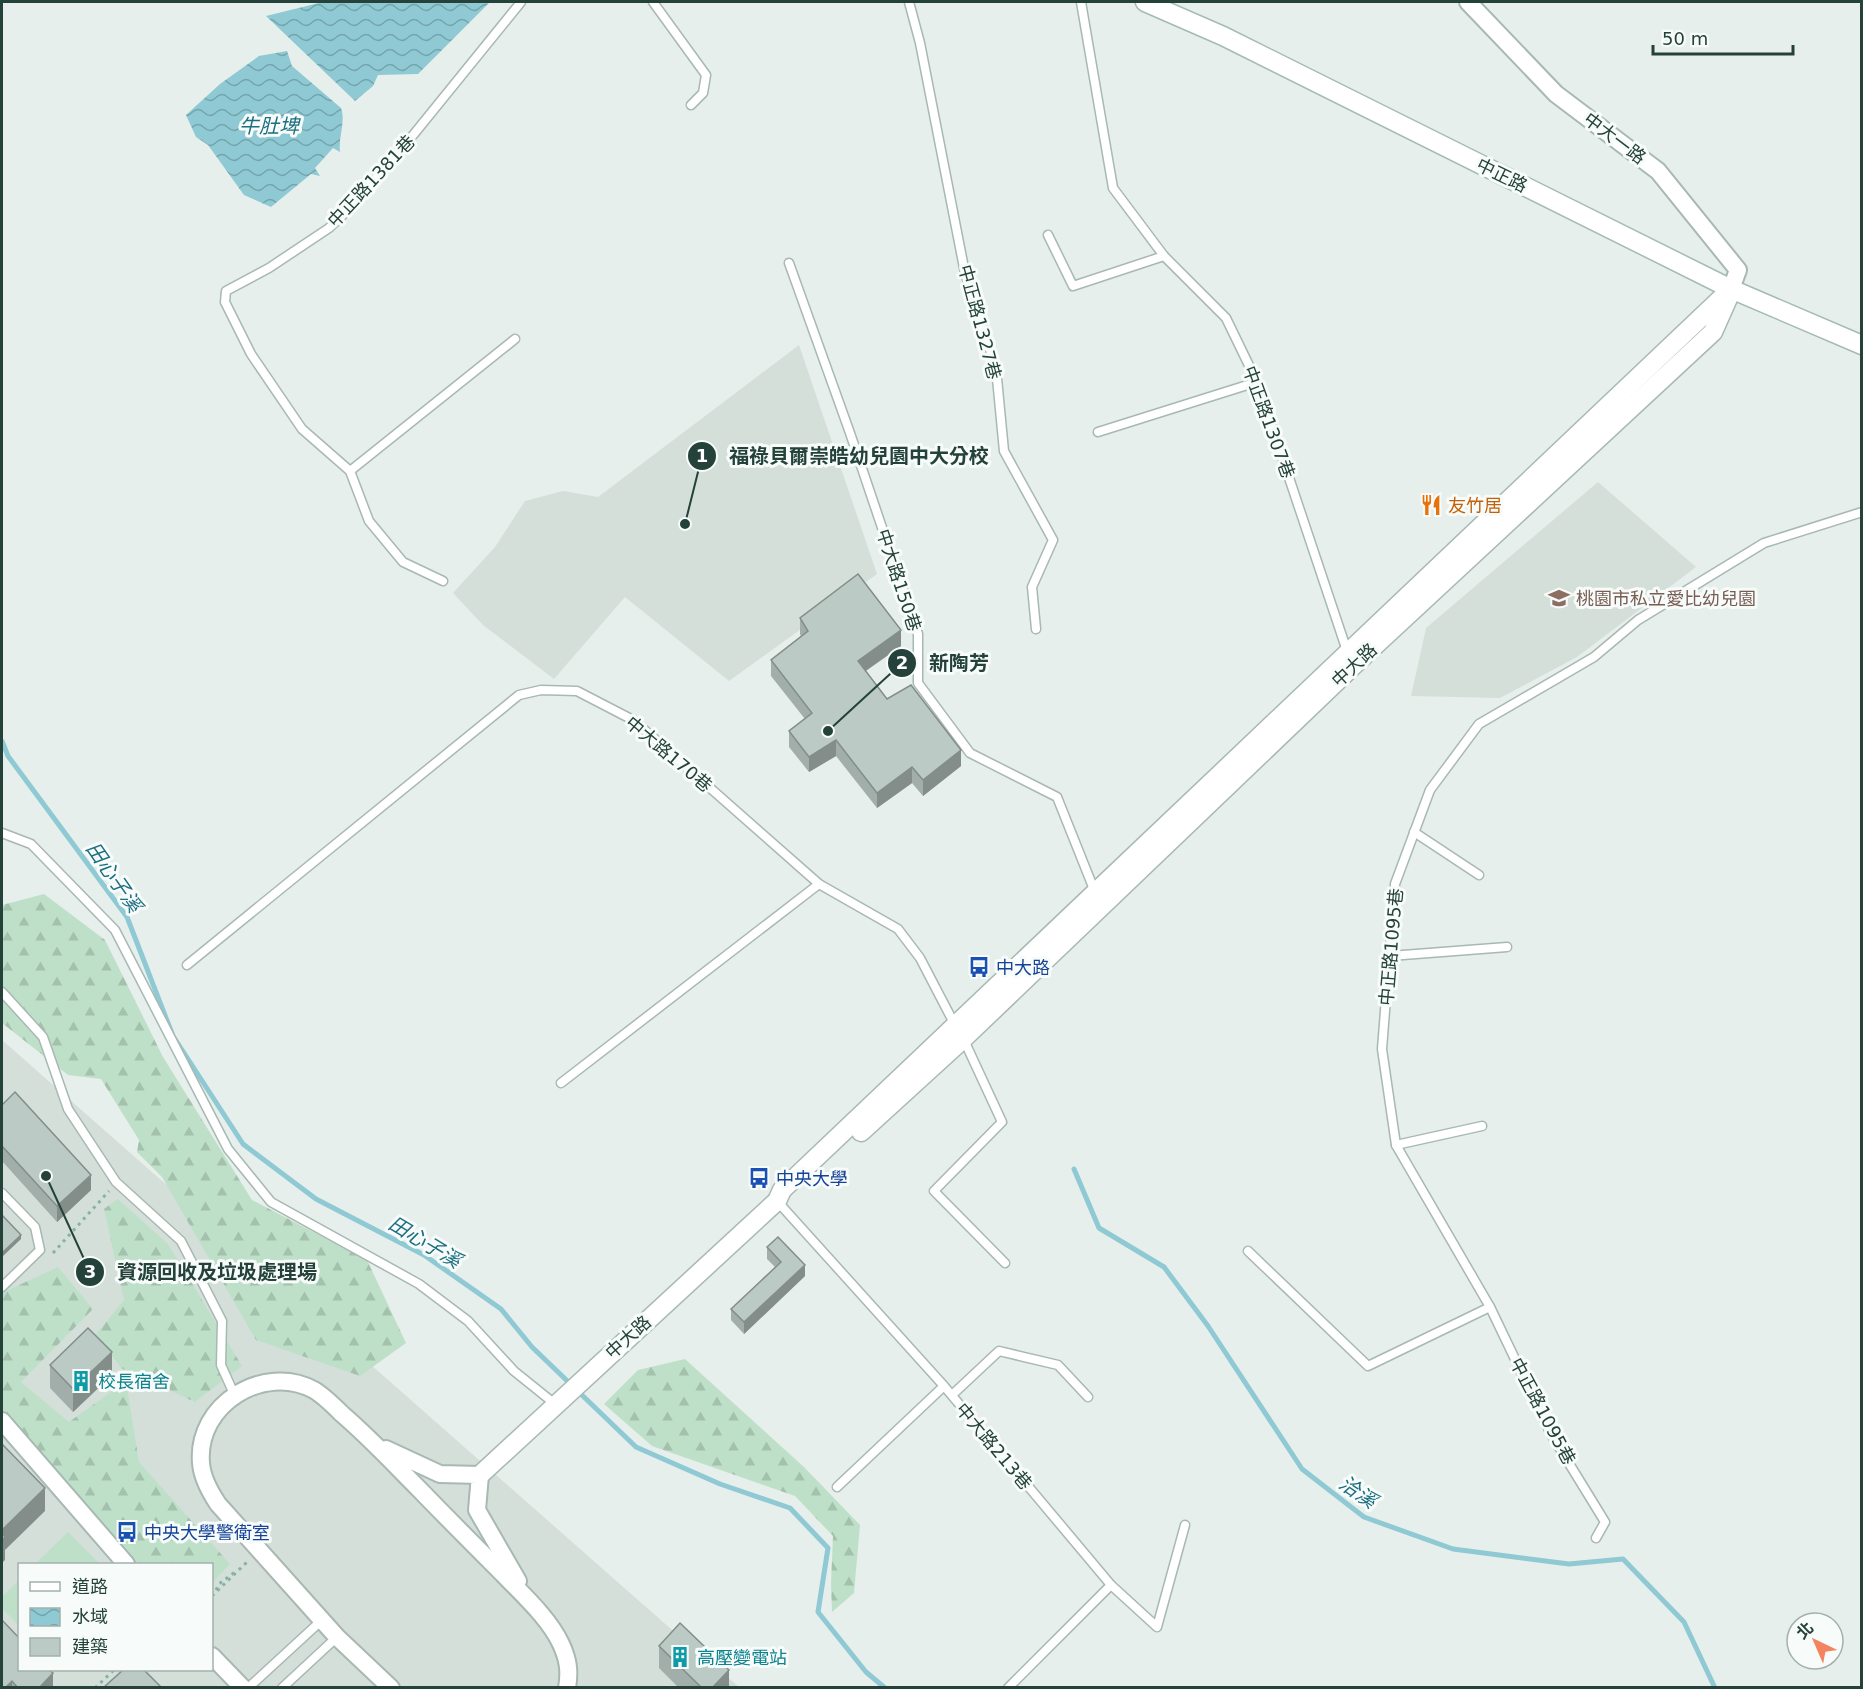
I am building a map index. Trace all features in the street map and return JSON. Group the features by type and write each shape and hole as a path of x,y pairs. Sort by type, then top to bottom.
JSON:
{"street":[{"name":"中正路","path":"1145,2 1223,36 1731,289 1862,345"},
{"name":"中大一路","path":"1468,2 1556,94 1658,171 1738,270 1731,289"},
{"name":"中大路","path":"480,1475 777,1201 783,1190 959,1033 1351,659 1731,289"},
{"path":"391,1688 322,1620 218,1504 208,1489 201,1464 201,1447 209,1422 234,1394 259,1383 285,1381 314,1390 380,1447 528,1600 560,1642 570,1670 567,1688"},
{"path":"2,1420 125,1563"},
{"path":"380,1447 440,1474 480,1475 477,1510 528,1600"},
{"path":"213,1657 243,1688"}],"lane":[{"name":"中正路1381巷","path":"442,581 403,562 369,521 350,471 302,429 252,354 225,302 226,291 269,268 329,228 350,208 414,134 521,2"},
{"path":"653,2 706,75 703,93 691,105"},
{"name":"中正路1327巷","path":"909,2 920,42 965,273 996,368 1004,451 1053,540 1032,587 1036,629"},
{"name":"中正路1307巷","path":"1081,2 1113,188 1164,256 1226,318 1257,382 1351,659"},
{"path":"1048,235 1073,286 1164,256"},
{"name":"中大路150巷","path":"789,263 918,634 918,683 970,753 1057,797 1099,898"},
{"path":"350,471 515,339"},
{"path":"1098,432 1257,382"},
{"name":"中正路1095巷","path":"1596,1538 1605,1522 1551,1434 1490,1307 1396,1145 1382,1049 1395,884 1430,790 1479,724 1594,657 1638,620 1764,543 1862,512"},
{"name":"中大路170巷","path":"188,965 519,695 541,690 577,691 633,720 819,884 898,929 920,957 1002,1122 934,1191 1005,1263"},
{"path":"2,832 31,844 115,930 228,1149 271,1202 419,1284 468,1321 514,1371 558,1401"},
{"path":"1414,832 1479,875"},
{"path":"561,1083 819,884"},
{"path":"1390,956 1507,947"},
{"path":"2,992 43,1037 69,1110 117,1182 181,1241 222,1321 221,1365 234,1394"},
{"path":"1396,1145 1482,1126"},
{"path":"2,1192 35,1227 40,1250 2,1287"},
{"name":"中大路213巷","path":"777,1201 952,1395 1111,1585 1157,1627 1185,1525"},
{"path":"1248,1251 1368,1366 1490,1307"},
{"path":"952,1395 999,1351 1058,1365 1088,1397"},
{"path":"837,1487 944,1386"},
{"path":"1008,1688 1111,1585"},
{"path":"248,1688 322,1620"},
{"path":"282,1688 338,1637"}],"path":[{"path":"48,1258 117,1182"},
{"path":"239,1570 231,1578 213,1595 219,1584 239,1570"},
{"path":"95,1688 113,1671"}],"shaded area":[{"path":"799,345 877,574 729,681 625,597 554,679 483,625 453,593 495,547 525,501 563,491 598,497"},
{"name":"桃園市私立愛比幼兒園","path":"1598,482 1696,567 1577,657 1500,698 1411,696 1426,628"},
{"path":"2,1040 663,1622 739,1687 2,1687"}],"green space":[{"path":"44,894 105,940 163,1057 252,1200 367,1260 406,1343 360,1376 256,1340 162,1177 137,1152 139,1140 101,1079 68,1075 2,1023 2,905"},
{"path":"118,1199 168,1244 242,1366 195,1402 121,1368 96,1334 124,1300 104,1209"},
{"path":"58,1267 93,1309 21,1382 69,1422 126,1381 139,1462 230,1564 213,1582 213,1563 134,1563 2,1429 2,1293"},
{"path":"685,1359 804,1467 860,1525 854,1593 832,1612 833,1536 795,1496 652,1446 604,1404 638,1370"},
{"path":"68,1532 99,1563 36,1563"},
{"path":"18,1581 18,1625 2,1608 2,1597"}],"water":[{"name":"牛肚埤","path":"323,2 490,2 418,74 378,75 373,86 355,101 266,16"},
{"name":"牛肚埤","path":"287,51 292,66 341,108 343,119 340,152 333,148 315,168 320,176 311,174 271,207 244,195 208,145 196,137 186,115 220,84 259,56"}],"building":[{"path":"858,574 901,630 858,661 887,699 911,685 961,750 923,780 912,767 877,793 836,740 809,757 789,731 812,713 771,660 808,631 800,618"},
{"path":"15,1092 91,1175 57,1206 2,1146 2,1105"},
{"path":"2,1215 21,1235 2,1253"},
{"path":"778,1237 805,1265 744,1322 731,1309 781,1262 767,1247"},
{"path":"88,1328 112,1352 73,1389 50,1365"},
{"path":"2,1444 45,1488 2,1530"},
{"path":"2,1620 18,1637 18,1671 50,1671 53,1673 39,1688 18,1688 12,1681 2,1688"},
{"path":"680,1623 729,1670 712,1688 702,1688 659,1646"},
{"path":"122,1671 145,1671 162,1688 103,1688"}],"waterway":[{"name":"田心子溪","path":"2,741 8,756 127,917 173,1036 243,1144 316,1199 424,1255 501,1309 532,1347 636,1447 720,1484 790,1508 828,1548 818,1612 866,1672 885,1688"},
{"name":"洽溪","path":"1074,1169 1099,1228 1164,1267 1208,1326 1302,1469 1364,1517 1453,1549 1569,1564 1623,1559 1684,1622 1715,1688"}],"place":[{"name":"友竹居","path":"1431,505"},
{"name":"福祿貝爾崇皓幼兒園中大分校","path":"685,524"},
{"name":"桃園市私立愛比幼兒園","path":"1559,598"},
{"name":"新陶芳","path":"828,731"},
{"name":"中大路","path":"979,967"},
{"name":"資源回收及垃圾處理場","path":"46,1176"},
{"name":"中央大學","path":"759,1178"},
{"name":"校長宿舍","path":"81,1381"},
{"name":"中央大學警衛室","path":"127,1532"},
{"name":"高壓變電站","path":"680,1657"}]}
